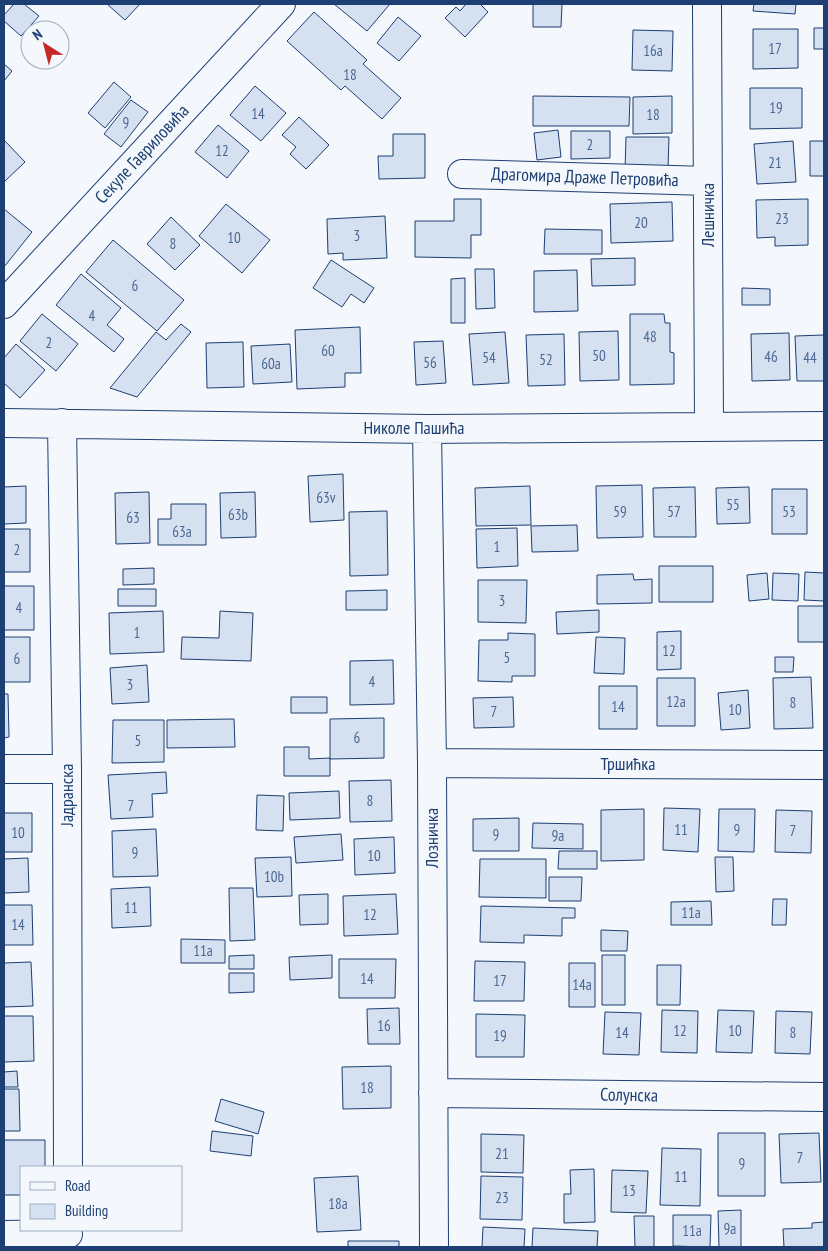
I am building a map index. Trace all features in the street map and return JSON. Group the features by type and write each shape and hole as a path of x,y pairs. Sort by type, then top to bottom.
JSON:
{"street":[{"name":"Секуле Гавриловића","path":"4,304 281,4"},
{"name":"Лешничка","path":"708,4 709,426"},
{"name":"Драгомира Драже Петровића","path":"462,174 708,181"},
{"name":"Николе Пашића","path":"4,423 427,429 824,426"},
{"name":"Јадранска","path":"62,423 67,769 68,1166"},
{"name":"Лозничка","path":"427,429 432,763 434,1247"},
{"name":"Тршићка","path":"432,763 824,765"},
{"path":"4,769 67,769"},
{"name":"Солунска","path":"433,1093 824,1097"},
{"path":"4,1234 68,1237"}],"building":[{"path":"14,4 24,4 39,16 35,20 20,20 20,35 4,21 4,15"},
{"path":"107,4 140,4 125,20"},
{"path":"334,4 390,4 367,31"},
{"path":"466,4 480,4 488,12 465,37 445,18 456,7 460,11"},
{"path":"533,4 562,4 561,27 533,27"},
{"path":"754,4 796,4 795,14 753,11"},
{"path":"314,12 367,60 363,64 401,98 382,119 345,86 341,90 287,41"},
{"path":"398,17 421,36 399,61 377,43"},
{"path":"814,28 824,28 824,49 814,49"},
{"path":"753,29 798,29 798,68 753,69"},
{"path":"633,30 673,31 672,71 632,70"},
{"path":"4,64 12,71 4,81"},
{"path":"114,82 131,97 105,128 88,113"},
{"path":"255,86 286,113 261,141 230,115"},
{"path":"750,88 802,88 802,128 750,129"},
{"path":"533,96 630,97 629,126 533,126"},
{"path":"672,96 672,133 633,134 633,97"},
{"path":"131,100 148,112 121,147 104,134"},
{"path":"299,117 329,145 306,169 290,154 296,147 282,135"},
{"path":"218,125 249,151 227,178 195,152"},
{"path":"558,130 561,157 537,160 534,133"},
{"path":"571,131 610,131 610,158 571,159"},
{"path":"393,134 425,134 425,178 379,179 378,156 393,156"},
{"path":"626,137 669,137 668,170 625,170"},
{"path":"4,140 25,162 4,182"},
{"path":"793,141 796,182 757,184 754,144"},
{"path":"810,141 824,141 824,176 810,176"},
{"path":"454,199 481,199 481,235 471,235 471,258 415,257 415,221 454,221"},
{"path":"808,199 808,245 775,246 775,237 757,238 756,200"},
{"path":"672,202 673,241 611,243 610,204"},
{"path":"226,204 270,240 242,273 199,236"},
{"path":"4,209 32,232 4,267"},
{"path":"385,216 387,258 343,260 343,253 328,254 327,219"},
{"path":"171,217 200,245 175,270 147,244"},
{"path":"545,229 602,230 602,254 544,254"},
{"path":"113,240 184,300 157,331 86,272"},
{"path":"635,258 635,285 592,286 591,259"},
{"path":"331,260 374,288 364,303 351,294 342,307 313,288"},
{"path":"475,269 494,269 495,308 476,309"},
{"path":"577,270 578,311 534,312 534,271"},
{"path":"81,274 121,308 107,325 124,339 114,352 56,305"},
{"path":"465,278 465,323 451,323 451,279"},
{"path":"742,288 770,289 770,305 742,305"},
{"path":"42,314 78,344 56,371 20,341"},
{"path":"630,314 664,314 665,323 670,323 670,352 674,353 674,384 630,385"},
{"path":"181,324 191,332 137,397 110,388 156,332 166,340"},
{"path":"360,327 361,373 345,373 345,387 297,389 295,330"},
{"path":"618,331 619,380 580,381 579,332"},
{"path":"505,332 509,383 473,385 469,334"},
{"path":"789,333 790,380 752,381 751,334"},
{"path":"564,334 565,385 528,386 526,335"},
{"path":"824,335 824,381 797,381 795,336"},
{"path":"443,341 446,383 416,385 414,342"},
{"path":"243,342 244,387 207,388 206,343"},
{"path":"16,344 45,370 20,398 4,383 4,358"},
{"path":"290,344 292,382 253,384 251,346"},
{"path":"343,474 344,520 310,522 308,476"},
{"path":"642,485 643,537 597,538 596,486"},
{"path":"26,486 26,523 4,524 4,487"},
{"path":"530,486 531,525 476,526 475,488"},
{"path":"695,487 696,537 654,537 653,488"},
{"path":"749,487 750,523 717,524 716,488"},
{"path":"772,489 807,489 807,534 772,534"},
{"path":"149,492 150,543 116,544 115,493"},
{"path":"255,492 256,537 221,538 220,493"},
{"path":"171,504 206,504 206,545 158,545 158,519 171,519"},
{"path":"387,511 388,575 350,576 349,512"},
{"path":"577,525 578,551 532,552 531,526"},
{"path":"517,528 518,566 477,568 476,529"},
{"path":"4,529 30,529 30,572 4,572"},
{"path":"659,566 713,566 713,602 659,602"},
{"path":"154,568 154,584 123,585 123,569"},
{"path":"805,572 824,573 824,601 804,600"},
{"path":"767,573 769,599 749,601 747,575"},
{"path":"773,573 799,574 798,601 772,600"},
{"path":"633,574 634,580 652,579 652,603 597,604 597,575"},
{"path":"478,580 527,580 526,623 478,622"},
{"path":"4,586 34,586 34,630 4,630"},
{"path":"118,589 156,589 156,606 118,606"},
{"path":"387,590 387,610 346,610 346,591"},
{"path":"798,606 824,606 824,642 798,642"},
{"path":"599,610 599,632 557,634 556,612"},
{"path":"163,611 164,652 110,654 109,613"},
{"path":"220,611 253,613 251,661 181,659 182,637 219,638"},
{"path":"681,631 681,669 657,670 657,632"},
{"path":"508,633 535,634 535,676 512,676 512,682 478,681 479,640 508,640"},
{"path":"4,637 30,637 30,682 4,682"},
{"path":"596,637 625,638 624,674 594,673"},
{"path":"775,657 794,657 793,672 775,672"},
{"path":"393,660 394,704 350,705 350,661"},
{"path":"147,665 149,702 112,704 110,668"},
{"path":"811,677 813,728 774,729 773,678"},
{"path":"657,678 695,678 695,726 657,726"},
{"path":"599,686 637,686 637,729 599,729"},
{"path":"748,690 750,728 721,730 718,693"},
{"path":"4,694 8,694 9,737 4,738"},
{"path":"291,697 327,697 327,713 291,713"},
{"path":"513,697 514,727 474,728 473,698"},
{"path":"384,718 384,758 330,759 330,719"},
{"path":"234,719 235,747 167,748 167,720"},
{"path":"113,720 164,720 164,762 112,763"},
{"path":"284,747 309,747 309,759 330,758 330,776 284,776"},
{"path":"166,772 167,793 152,794 153,817 111,819 108,775"},
{"path":"391,780 392,821 350,822 349,781"},
{"path":"339,791 340,818 290,820 289,793"},
{"path":"257,795 284,796 283,831 256,830"},
{"path":"664,808 700,809 698,852 663,850"},
{"path":"644,809 644,860 601,861 601,810"},
{"path":"719,809 755,809 754,852 718,851"},
{"path":"776,810 812,811 811,853 775,852"},
{"path":"4,813 32,813 32,852 4,852"},
{"path":"519,818 519,851 473,851 473,819"},
{"path":"533,823 583,824 583,849 532,848"},
{"path":"156,829 158,876 113,877 112,831"},
{"path":"341,834 343,860 296,863 294,837"},
{"path":"394,837 395,873 355,875 354,839"},
{"path":"559,851 597,851 597,869 558,869"},
{"path":"291,857 292,896 257,897 255,858"},
{"path":"715,857 733,857 734,891 716,892"},
{"path":"28,858 29,892 4,893 4,859"},
{"path":"480,859 546,859 546,898 479,897"},
{"path":"549,877 582,877 581,901 549,901"},
{"path":"150,887 151,926 112,928 111,889"},
{"path":"229,888 253,888 255,940 230,941"},
{"path":"328,894 328,924 300,925 299,895"},
{"path":"396,894 398,934 344,936 343,896"},
{"path":"773,899 787,899 786,925 772,925"},
{"path":"711,901 712,925 671,925 671,902"},
{"path":"4,905 32,905 33,945 4,945"},
{"path":"481,906 575,908 575,918 562,918 562,936 524,935 524,943 480,942"},
{"path":"601,930 628,931 627,951 601,951"},
{"path":"181,939 225,940 225,963 181,963"},
{"path":"254,955 254,969 229,969 229,956"},
{"path":"332,955 332,978 290,980 289,957"},
{"path":"602,955 625,955 625,1005 602,1005"},
{"path":"339,959 396,959 395,998 339,998"},
{"path":"475,961 525,962 524,1001 474,1001"},
{"path":"31,962 33,1006 4,1007 4,963"},
{"path":"569,963 595,963 595,1007 569,1007"},
{"path":"657,965 681,965 680,1005 657,1005"},
{"path":"229,973 254,973 254,992 229,993"},
{"path":"399,1008 400,1044 368,1044 367,1009"},
{"path":"662,1010 698,1011 697,1053 661,1052"},
{"path":"718,1010 754,1011 752,1053 716,1052"},
{"path":"776,1011 812,1012 810,1054 775,1053"},
{"path":"605,1012 641,1013 639,1055 603,1054"},
{"path":"476,1014 525,1015 524,1057 476,1057"},
{"path":"4,1016 33,1016 34,1061 4,1062"},
{"path":"391,1066 391,1108 343,1109 342,1067"},
{"path":"17,1071 18,1087 4,1087 4,1072"},
{"path":"4,1089 19,1089 20,1131 4,1131"},
{"path":"221,1099 264,1112 258,1134 215,1121"},
{"path":"212,1131 253,1136 251,1156 210,1151"},
{"path":"718,1133 765,1133 765,1196 718,1196"},
{"path":"819,1133 821,1182 781,1183 779,1134"},
{"path":"481,1134 524,1135 523,1173 481,1172"},
{"path":"4,1140 45,1140 45,1166 20,1166 20,1195 4,1195"},
{"path":"662,1148 701,1149 700,1206 660,1205"},
{"path":"594,1169 595,1222 564,1223 564,1194 571,1194 570,1170"},
{"path":"612,1170 648,1171 646,1213 611,1212"},
{"path":"358,1176 361,1230 317,1232 314,1178"},
{"path":"481,1176 523,1177 522,1220 480,1219"},
{"path":"741,1210 741,1247 719,1247 718,1211"},
{"path":"673,1215 711,1215 710,1247 673,1246"},
{"path":"634,1216 654,1216 654,1247 635,1247"},
{"path":"824,1222 824,1247 784,1247 783,1229 812,1228 812,1223"},
{"path":"483,1227 525,1229 524,1247 482,1247"},
{"path":"533,1228 598,1231 597,1247 532,1247"},
{"path":"348,1241 399,1241 399,1247 348,1247"}]}
